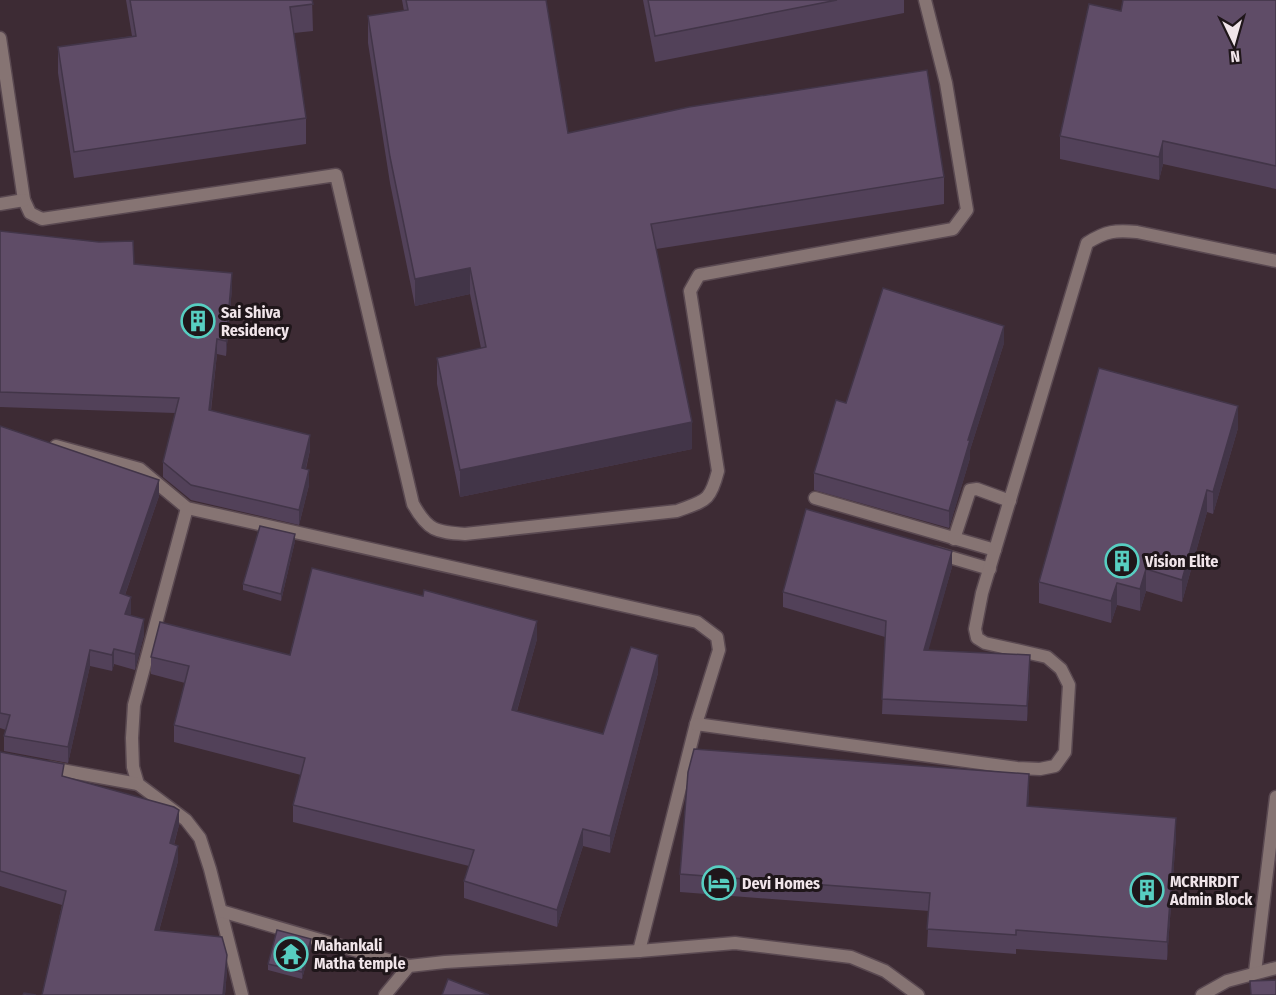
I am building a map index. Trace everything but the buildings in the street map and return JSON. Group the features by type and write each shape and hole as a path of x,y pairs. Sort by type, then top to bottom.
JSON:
{"street":[{"path":"0,38 24,200 30,213 42,219 336,175 413,504 422,521 441,532 465,534 677,511 699,503 712,493 718,471 690,291 699,275 953,229 967,210 946,83 925,0"},
{"path":"0,204 24,200"},
{"path":"696,724 1017,768 1040,769 1055,765 1065,752 1069,686 1061,669 1047,657 985,643 977,638 975,630 982,593 1087,243 1103,233 1116,230 1137,231 1276,261"},
{"path":"43,442 140,469 187,508 697,622 717,637 719,650 696,724 639,951"},
{"path":"954,539 970,490 977,489 1010,501"},
{"path":"815,498 995,550"},
{"path":"138,784 132,758 134,705 187,508"},
{"path":"922,549 990,569"},
{"path":"34,765 138,784 186,820 200,838 242,995"},
{"path":"1255,972 1276,797"},
{"path":"221,911 410,966 735,943 850,957 885,971 918,995"},
{"path":"385,995 410,966"},
{"path":"1202,995 1227,981 1276,968"}],"place":[{"name":"Sai Shiva Residency","path":"198,321"},
{"name":"Vision Elite","path":"1122,561"},
{"name":"Devi Homes","path":"719,883"},
{"name":"MCRHRDIT Admin Block","path":"1147,890"},
{"name":"Mahankali Matha temple","path":"291,954"}]}
